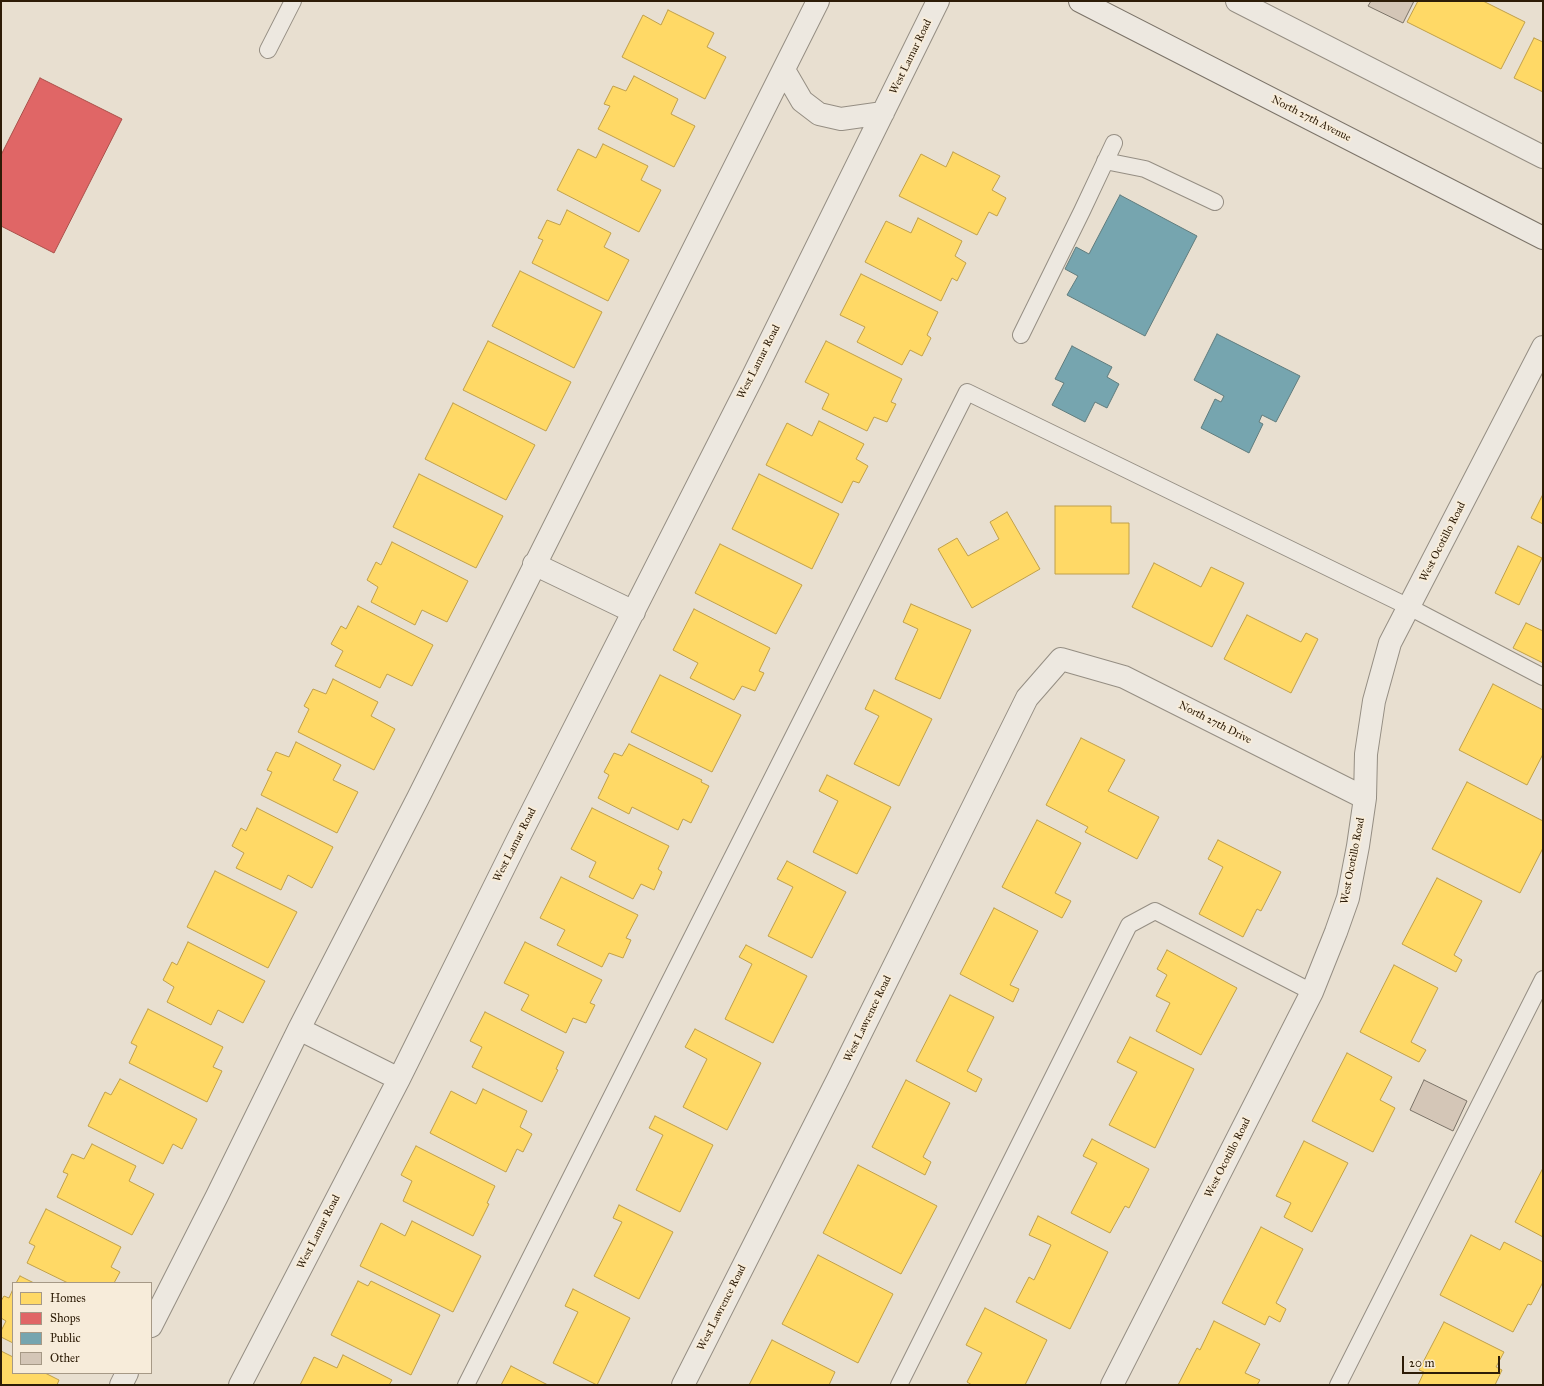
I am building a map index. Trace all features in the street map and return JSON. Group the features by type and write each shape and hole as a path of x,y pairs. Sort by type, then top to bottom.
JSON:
{"street":[{"path":"152,1324 299,1029 418,798 534,564 818,1"},
{"name":"West Lamar Road","path":"240,1385 399,1079 634,612 938,1"},
{"name":"North 27th Avenue","path":"1080,1 1543,238"},
{"path":"1237,1 1543,157"},
{"path":"784,70 802,102 819,114 841,119 883,113"},
{"name":"West Ocotillo Road","path":"1112,1385 1312,992 1348,898 1365,798 1366,754 1374,701 1390,643 1543,347"},
{"path":"534,564 634,612"},
{"name":"North 27th Drive","path":"1061,659 1124,677 1365,798"},
{"name":"West Lawrence Road","path":"683,1385 835,1086 1027,698 1061,659"},
{"path":"299,1029 399,1079"},
{"path":"121,1385 126,1374"}],"lane":[{"path":"268,50 293,1"},
{"path":"1021,335 1114,143"},
{"path":"1105,161 1145,168 1215,202"},
{"path":"466,1385 967,392 1409,607 1543,677"},
{"path":"899,1385 1128,925 1156,911 1312,992"},
{"path":"1338,1385 1543,979"}],"building: Homes":[{"path":"1418,1 1483,1 1525,22 1501,69 1407,22"},
{"path":"668,10 714,33 707,47 726,57 705,99 622,57 643,15 661,25"},
{"path":"1534,38 1543,42 1543,92 1514,78"},
{"path":"634,76 678,99 671,114 695,126 674,167 598,129 610,106 604,104 613,86 626,91"},
{"path":"603,144 648,166 641,180 661,190 639,232 557,190 578,149 596,158"},
{"path":"953,152 1000,176 992,190 1006,198 997,216 989,212 977,235 899,196 921,154 946,167"},
{"path":"567,210 611,233 604,247 629,260 608,301 532,263 543,240 538,238 547,220 560,225"},
{"path":"918,218 962,241 955,256 966,263 957,281 952,278 941,301 865,262 886,221 911,233"},
{"path":"520,271 602,312 574,368 492,326"},
{"path":"861,274 938,312 927,335 931,338 922,356 910,350 902,365 857,342 865,327 840,315"},
{"path":"488,341 571,382 546,431 463,390"},
{"path":"826,341 902,379 891,402 896,404 887,422 874,417 867,431 822,409 829,394 805,382"},
{"path":"453,403 535,445 506,500 425,459"},
{"path":"819,421 864,444 856,459 868,466 859,483 853,481 842,503 766,465 787,423 812,436"},
{"path":"419,474 503,516 476,568 393,527"},
{"path":"759,474 839,514 812,569 732,529"},
{"path":"1543,494 1543,524 1531,518"},
{"path":"1055,506 1111,506 1111,523 1129,523 1129,574 1055,574"},
{"path":"1007,512 1040,569 972,608 938,549 957,538 968,556 999,539 990,522"},
{"path":"392,542 468,581 447,622 422,610 415,625 371,602 378,587 367,580 376,562 381,565"},
{"path":"720,544 802,585 776,634 695,593"},
{"path":"1518,546 1542,558 1519,605 1495,593"},
{"path":"1154,563 1201,587 1211,567 1244,583 1212,647 1132,607"},
{"path":"911,604 971,630 940,699 895,679 918,629 903,622"},
{"path":"358,606 433,645 412,686 387,674 380,688 335,666 343,651 331,644 341,626 346,629"},
{"path":"694,609 770,648 759,671 764,673 755,691 742,686 734,700 690,678 698,663 673,650"},
{"path":"1247,615 1301,642 1306,633 1318,639 1291,693 1224,659"},
{"path":"1526,623 1543,631 1543,663 1513,648"},
{"path":"660,675 741,715 712,772 631,732"},
{"path":"333,679 378,702 371,716 395,729 374,770 298,732 309,709 304,706 313,689 326,694"},
{"path":"1493,684 1543,710 1543,754 1527,785 1459,750"},
{"path":"874,690 932,719 899,786 854,764 879,716 865,709"},
{"path":"1081,738 1125,760 1108,791 1159,817 1137,859 1085,832 1088,827 1046,805"},
{"path":"296,742 341,765 333,780 358,792 337,833 261,795 272,772 267,770 276,752 289,757"},
{"path":"629,744 702,780 701,782 709,786 691,823 683,819 678,830 632,807 629,814 598,798 609,775 604,772 614,753 622,756"},
{"path":"827,775 891,807 857,874 813,852 838,801 819,791"},
{"path":"1467,782 1543,821 1543,848 1520,893 1432,849"},
{"path":"257,808 333,847 312,888 288,875 281,890 236,868 244,853 232,846 241,828 246,831"},
{"path":"592,808 669,846 658,869 662,872 654,890 641,884 633,899 589,877 596,862 571,849"},
{"path":"1037,820 1081,843 1055,893 1071,901 1062,918 1002,887"},
{"path":"1218,840 1281,872 1261,911 1257,909 1243,937 1199,914 1223,867 1208,859"},
{"path":"787,861 846,892 812,958 768,936 793,887 777,879"},
{"path":"215,871 297,912 268,968 187,927"},
{"path":"561,877 638,915 626,938 631,940 623,958 609,953 602,967 557,945 565,930 540,918"},
{"path":"1437,878 1482,901 1454,955 1462,960 1456,972 1402,944"},
{"path":"994,908 1038,931 1010,985 1019,989 1013,1002 960,974"},
{"path":"188,942 265,981 243,1023 218,1010 211,1025 167,1002 174,987 163,980 172,962 177,965"},
{"path":"525,942 602,980 590,1003 595,1005 586,1023 573,1018 566,1033 521,1010 529,995 504,983"},
{"path":"746,945 807,976 773,1043 725,1019 752,964 739,957"},
{"path":"1167,950 1237,988 1201,1055 1156,1031 1170,1003 1156,996 1167,975 1157,969"},
{"path":"1394,965 1438,988 1411,1042 1426,1050 1419,1062 1360,1032"},
{"path":"950,995 994,1017 967,1071 982,1079 976,1092 916,1061"},
{"path":"148,1009 223,1047 213,1067 222,1071 207,1102 129,1063 137,1046 131,1043"},
{"path":"485,1012 564,1052 556,1069 558,1070 542,1102 472,1067 482,1047 470,1041"},
{"path":"695,1029 761,1063 727,1130 683,1107 707,1059 685,1047"},
{"path":"1130,1037 1194,1069 1155,1148 1109,1125 1137,1072 1117,1062"},
{"path":"1347,1053 1392,1077 1380,1100 1395,1108 1373,1152 1312,1121"},
{"path":"120,1079 197,1119 182,1149 173,1144 163,1164 88,1126 105,1092 111,1095"},
{"path":"906,1080 950,1103 923,1157 931,1162 925,1175 872,1147"},
{"path":"483,1089 527,1111 520,1127 532,1134 523,1152 517,1149 506,1172 430,1133 451,1091 476,1104"},
{"path":"655,1116 713,1145 680,1212 636,1190 663,1135 649,1128"},
{"path":"1092,1139 1149,1169 1129,1208 1125,1206 1110,1233 1071,1213 1097,1163 1083,1156"},
{"path":"1304,1141 1348,1163 1312,1232 1284,1217 1291,1203 1276,1196"},
{"path":"92,1144 136,1166 129,1181 154,1194 132,1235 57,1197 68,1174 63,1172 72,1154 84,1159"},
{"path":"416,1146 495,1186 487,1203 489,1204 473,1236 403,1201 412,1181 401,1175"},
{"path":"858,1165 937,1206 901,1274 823,1233"},
{"path":"1543,1168 1543,1237 1515,1222"},
{"path":"619,1205 673,1232 639,1299 594,1276 622,1222 613,1218"},
{"path":"46,1209 121,1247 111,1267 120,1272 115,1282 66,1282 27,1263 35,1246 29,1243"},
{"path":"1038,1216 1108,1252 1070,1329 1016,1302 1029,1277 1034,1280 1051,1245 1029,1235"},
{"path":"412,1221 481,1256 453,1312 360,1266 381,1223 405,1236"},
{"path":"1261,1227 1303,1249 1276,1303 1286,1309 1280,1322 1269,1316 1265,1325 1222,1303"},
{"path":"1471,1235 1500,1250 1504,1242 1543,1262 1543,1282 1531,1305 1528,1304 1513,1332 1440,1295"},
{"path":"818,1255 893,1294 858,1363 782,1324"},
{"path":"20,1276 32,1282 17,1282"},
{"path":"358,1281 368,1286 371,1281 440,1315 411,1375 331,1335"},
{"path":"573,1289 630,1318 597,1385 553,1363 578,1312 565,1306"},
{"path":"12,1291 12,1342 1,1337 1,1331 6,1321 1,1318 1,1301 4,1296 9,1298"},
{"path":"985,1308 1047,1340 1025,1385 972,1385 967,1382 982,1353 966,1345"},
{"path":"1214,1321 1260,1344 1245,1373 1260,1380 1257,1385 1178,1385 1197,1348 1200,1350"},
{"path":"1444,1322 1504,1352 1496,1367 1502,1370 1495,1385 1418,1385 1424,1372 1419,1370"},
{"path":"772,1340 835,1372 829,1385 749,1385"},
{"path":"1,1351 12,1356 12,1374 47,1374 59,1380 57,1385 1,1385"},
{"path":"343,1355 392,1380 389,1385 300,1385 314,1357 337,1368"},
{"path":"511,1366 542,1382 548,1385 501,1385"}],"building: Shops":[{"path":"40,78 122,119 54,253 1,226 1,155"}],"building: Public":[{"path":"1120,195 1197,236 1145,336 1067,295 1078,276 1065,269 1076,247 1089,254"},
{"path":"1217,334 1300,376 1276,422 1262,415 1259,422 1263,424 1249,453 1201,428 1215,399 1221,402 1224,396 1194,380"},
{"path":"1072,346 1112,367 1107,377 1119,384 1107,408 1095,402 1085,422 1052,405 1064,383 1055,379"}],"building: Other":[{"path":"1371,1 1414,1 1403,23 1368,6"},
{"path":"1424,1080 1467,1101 1453,1131 1410,1110"}]}
